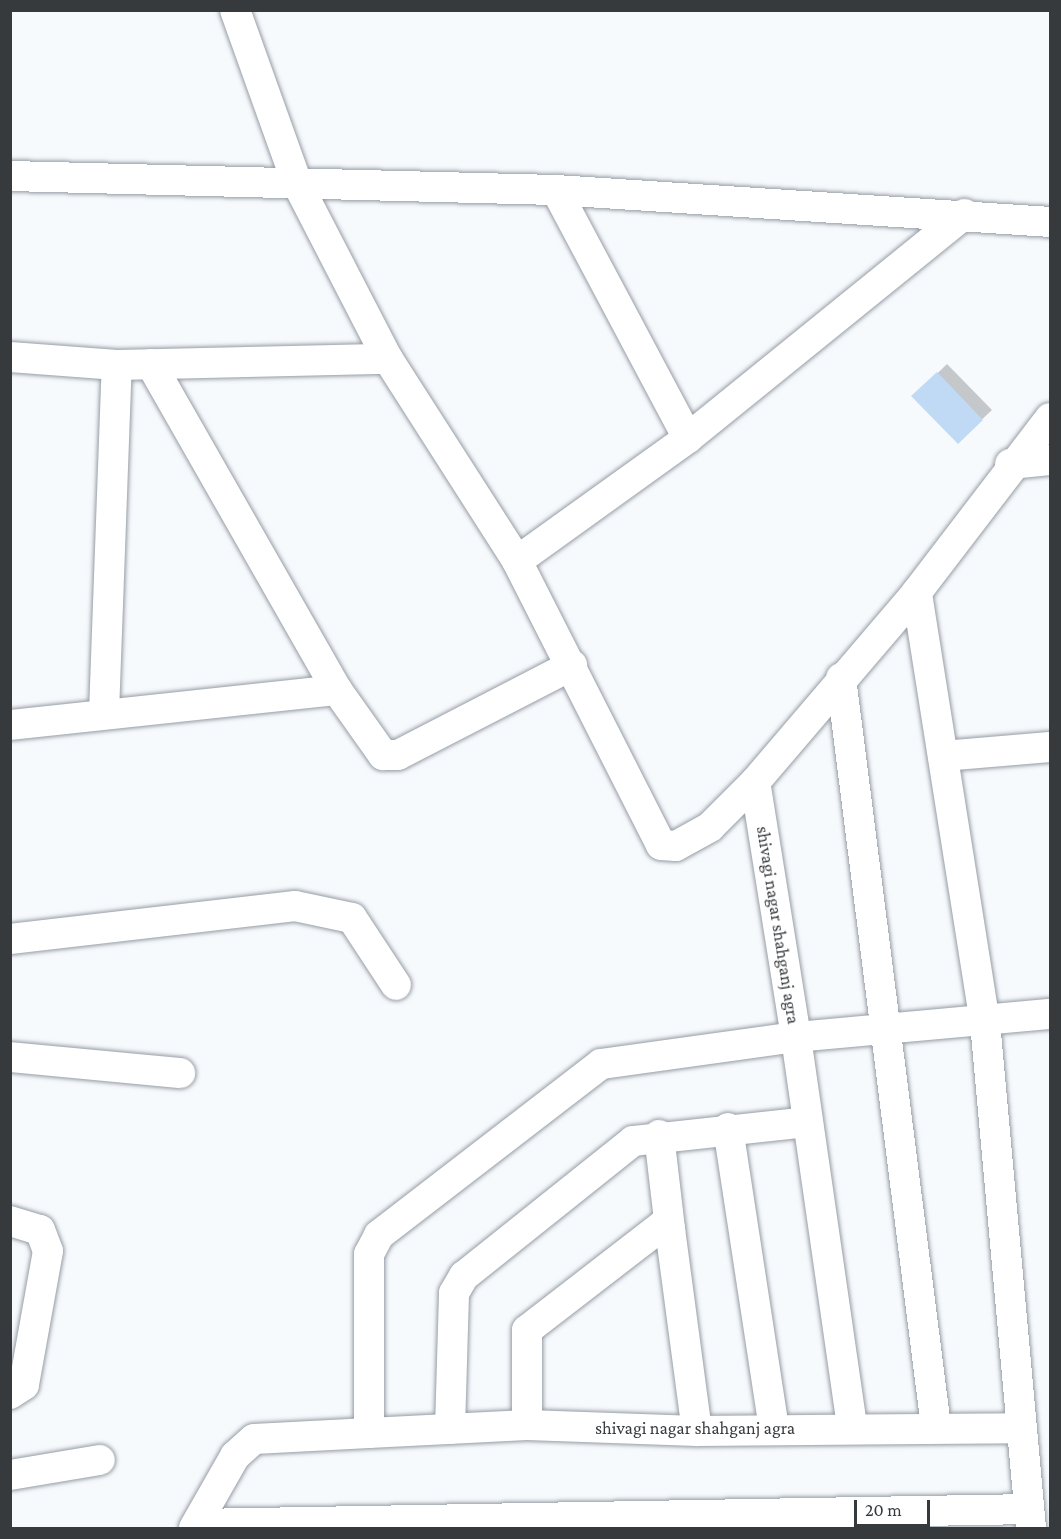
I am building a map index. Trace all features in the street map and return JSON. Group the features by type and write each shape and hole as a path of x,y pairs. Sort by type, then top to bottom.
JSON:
{"street":[{"path":"235,10 297,183 388,359 517,561 572,665 661,845 676,846 710,827 754,782 917,592 1010,464 1050,418"},
{"path":"10,176 556,190 965,214 1050,222"},
{"path":"556,190 688,438"},
{"path":"517,561 688,438 965,214"},
{"path":"10,357 117,365 388,359"},
{"path":"151,364 337,690 390,758 572,665"},
{"path":"104,713 117,365"},
{"path":"1010,464 1050,460"},
{"path":"196,1526 1029,1519 985,1023 917,592"},
{"path":"841,678 936,1427"},
{"path":"10,725 104,713 337,690"},
{"path":"943,756 1050,747"},
{"name":"shivagi nagar shahganj agra","path":"369,1433 369,1254 379,1235 601,1064 796,1037 754,782"},
{"path":"10,939 295,906 352,918 396,985"},
{"path":"852,1426 796,1037 985,1023 1050,1014"},
{"path":"10,1057 180,1072"},
{"path":"450,1430 458,1284 631,1142 659,1135 807,1122"},
{"path":"728,1128 774,1430"},
{"path":"659,1135 697,1431"},
{"path":"10,1221 40,1230 48,1251 24,1385 10,1394"},
{"path":"527,1425 526,1335 531,1326 659,1227 670,1229"},
{"name":"shivagi nagar shahganj agra","path":"196,1526 234,1456 254,1439 527,1425 697,1431 852,1426 1021,1428"},
{"path":"10,1475 100,1460"}],"building":[{"path":"937,372 983,420 958,444 911,396"}]}
